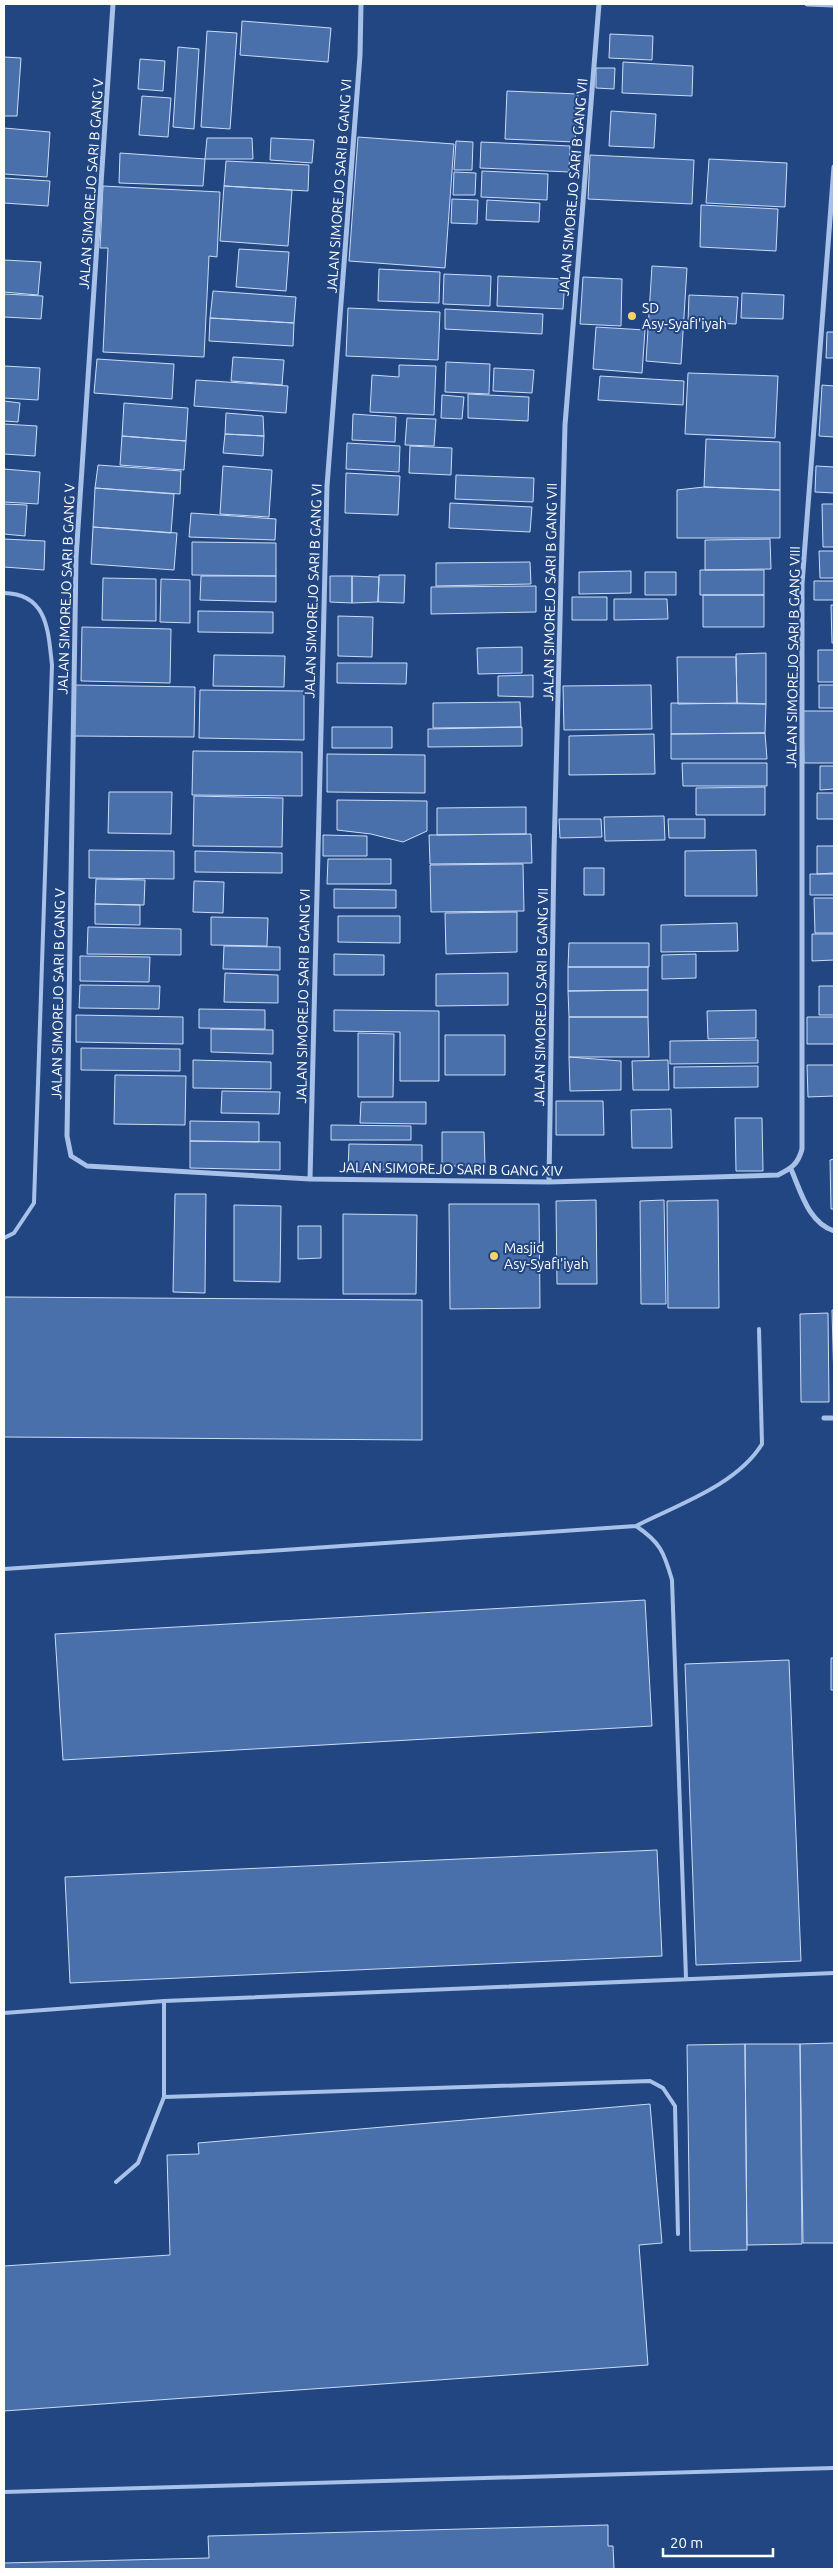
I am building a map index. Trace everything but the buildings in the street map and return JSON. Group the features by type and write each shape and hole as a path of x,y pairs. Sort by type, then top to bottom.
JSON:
{"street":[{"name":"JALAN SIMOREJO SARI B GANG V","path":"87,1166 71,1156 67,1136 76,558 113,4"},
{"name":"JALAN SIMOREJO SARI B GANG VI","path":"310,1179 327,486 360,55 361,4"},
{"name":"JALAN SIMOREJO SARI B GANG VII","path":"549,1182 554,852 565,425 600,4"},
{"path":"807,4 834,5"},
{"name":"JALAN SIMOREJO SARI B GANG VIII","path":"791,1169 798,1161 802,1149 802,584 834,167"},
{"name":"JALAN SIMOREJO SARI B GANG XIV","path":"87,1166 310,1179 549,1182 778,1175 791,1169"},
{"path":"791,1169 811,1215 818,1224 834,1231"},
{"path":"824,1418 834,1418"}],"lane":[{"path":"4,593 15,594 34,603 47,622 52,664 34,1203 14,1233 4,1238"},
{"path":"4,1569 636,1526 731,1477 754,1458 762,1444 759,1329"},
{"path":"636,1526 654,1539 665,1555 672,1580 686,1978"},
{"path":"4,2014 164,2001 686,1978 834,1974"},
{"path":"116,2182 138,2162 164,2097 164,2001"},
{"path":"164,2097 650,2081 663,2088 675,2106 678,2234"},
{"path":"4,2492 834,2468"}],"place":[{"name":"SD Asy-Syafi'iyah","path":"632,316"},
{"name":"Masjid Asy-Syafi'iyah","path":"494,1256"}]}
